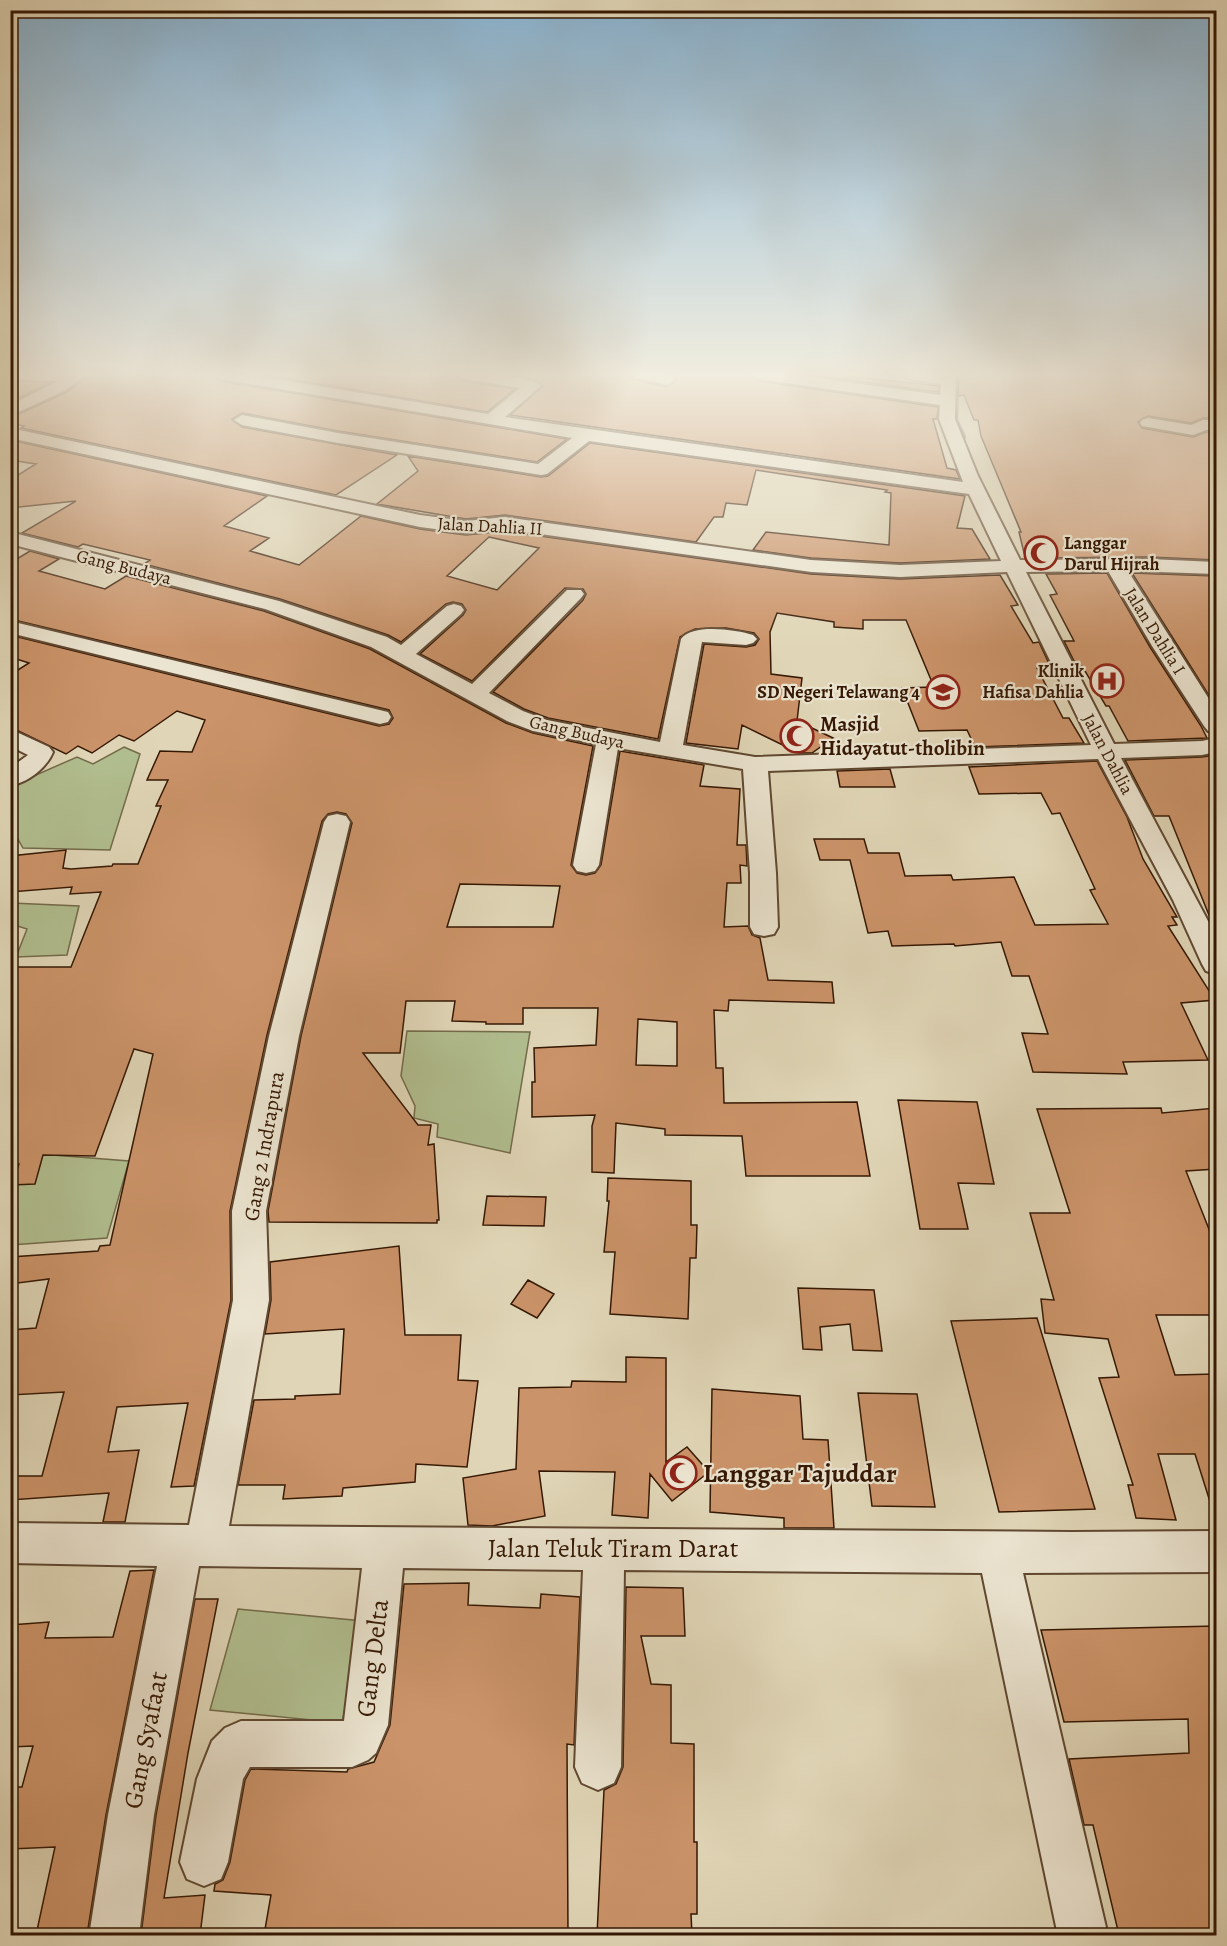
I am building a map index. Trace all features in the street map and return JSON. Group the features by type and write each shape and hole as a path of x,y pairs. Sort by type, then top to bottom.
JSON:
{"street":[{"name":"Jalan Dahlia II","path":"159,465 432,523 466,527 505,523 811,566 856,570 900,571 1013,566"},
{"path":"508,465 541,470 548,465"},
{"path":"800,465 974,489"},
{"name":"Jalan Dahlia","path":"965,465 974,489 1105,750 1186,900 1216,964"},
{"name":"Gang Budaya","path":"10,538 272,605 379,642 515,716 541,726 608,740 755,764 1105,750"},
{"name":"Jalan Dahlia I","path":"1114,565 1210,706 1216,726"},
{"name":"Jalan Dahlia I","path":"1013,566 1114,565 1216,568"},
{"path":"475,694 574,594"},
{"path":"402,655 454,610"},
{"path":"10,627 381,717"},
{"path":"670,751 692,639 700,635 746,639"},
{"path":"10,736 41,752 40,757 33,764 10,780"},
{"path":"586,865 608,740"},
{"path":"1105,750 1202,748 1216,745"},
{"path":"755,764 763,873 764,927"},
{"name":"Gang 2 Indrapura","path":"194,1546 251,1300 249,1212 285,1036 337,822"},
{"name":"Jalan Teluk Tiram Darat","path":"10,1543 998,1552 1216,1551"},
{"name":"Gang Syafaat","path":"114,1935 131,1815 194,1546"},
{"name":"Gang Delta","path":"204,1862 220,1779 228,1757 242,1744 352,1744 360,1737 366,1725 385,1547"},
{"path":"598,1767 604,1548"},
{"path":"998,1552 1083,1935"}],"green space":[{"path":"124,747 140,754 110,850 23,848 11,827 11,786 77,757 93,764"},
{"path":"11,903 79,906 67,955 16,957 27,929 11,924"},
{"path":"407,1031 530,1032 510,1153 437,1137 438,1124 414,1118 415,1106 401,1076"},
{"path":"14,1152 129,1161 107,1238 11,1245 10,1157"},
{"path":"238,1609 363,1621 342,1723 210,1710"}],"building":[{"path":"35,465 124,465 267,496 224,526 269,538 250,551 299,565 361,516 420,529 466,535 505,531 811,574 900,579 1000,575 1018,605 1011,606 1033,643 1039,642 1051,668 1037,668 1063,718 1069,718 1084,743 975,747 967,730 919,731 902,688 934,687 906,620 863,620 863,629 834,627 834,622 777,613 770,632 771,674 802,678 797,721 833,738 812,753 799,753 742,725 738,749 686,743 704,644 746,647 755,645 759,639 754,633 726,628 695,629 680,637 658,739 548,718 524,709 493,692 583,600 586,594 583,589 565,588 472,681 420,654 463,615 466,610 462,604 453,602 446,604 401,642 388,635 280,599 144,564 150,560 83,544 78,547 22,533 76,501 10,508 10,480","holes":["489,537 539,548 497,590 447,576"]},
{"path":"194,465 382,465 336,495"},
{"path":"414,465 464,465 541,477 548,476 562,465 744,465 965,496 957,528 972,529 990,559 900,563 811,558 753,550 766,532 889,545 891,493 885,492 887,490 756,470 747,505 726,503 723,517 714,517 696,542 505,515 466,519 377,504 418,471"},
{"path":"860,465 946,465 947,468 956,470 960,479"},
{"path":"993,465 1216,465 1216,560 1148,557 1036,558 1024,553 1019,532 1021,532"},
{"path":"30,551 59,559 39,571 105,589 126,576 264,611 370,649 506,723 533,733 593,746 571,865 577,873 586,875 595,873 601,865 620,751 704,765 700,786 740,789 737,845 746,845 747,866 740,865 741,883 727,883 724,927 748,926 752,935 760,938 768,980 832,982 834,1003 729,1000 728,1011 714,1010 716,1068 723,1068 724,1103 857,1102 870,1176 746,1176 742,1136 665,1135 665,1129 616,1123 614,1173 592,1172 592,1126 595,1115 532,1117 532,1082 535,1082 534,1048 596,1045 598,1008 523,1008 523,1024 486,1024 486,1022 452,1021 455,1001 406,1001 400,1053 363,1053 418,1125 431,1125 428,1145 434,1144 439,1220 437,1223 269,1222 268,1211 301,1036 352,823 346,814 337,812 328,814 322,821 267,1035 230,1211 231,1300 194,1486 171,1487 188,1403 117,1407 108,1452 139,1450 125,1522 103,1522 109,1493 10,1500 10,1476 42,1476 64,1392 10,1395 10,1330 36,1328 49,1279 10,1284 10,1257 98,1251 100,1246 110,1245 153,1054 134,1049 95,1156 43,1155 35,1184 12,1185 19,1164 10,1162 10,967 71,967 101,892 70,894 72,887 10,892 10,856 66,850 63,868 138,864 161,806 156,806 168,780 147,780 160,751 192,752 205,720 177,711 134,741 119,735 92,753 78,746 66,754 10,727 10,675 29,663 10,657 10,635 379,726 389,724 393,718 389,710 10,619 10,563","holes":["460,884 560,886 553,927 447,927","638,1019 677,1022 677,1066 636,1065"]},
{"path":"1107,573 1207,738 1128,741 1109,706 1106,706 1082,666 1077,667 1064,641 1074,641 1050,595 1057,594 1046,574"},
{"path":"1132,573 1216,576 1216,702 1213,702"},
{"path":"1215,755 1215,930 1169,816 1154,816 1125,760"},
{"path":"1097,761 1127,817 1143,859 1177,917 1172,917 1177,925 1168,926 1215,1000 1181,1003 1208,1060 1123,1062 1127,1074 1033,1072 1022,1033 1048,1034 1029,976 1012,976 1001,942 955,946 954,944 892,946 888,931 868,933 850,860 820,860 814,839 864,839 868,853 899,853 905,876 951,875 953,880 1014,877 1035,925 1108,924 1090,890 1095,889 1060,813 1052,814 1041,793 979,794 969,767"},
{"path":"890,769 895,787 840,787 837,771"},
{"path":"898,1100 977,1102 994,1184 958,1183 968,1229 920,1229"},
{"path":"1161,1108 1162,1113 1216,1108 1216,1169 1186,1171 1216,1247 1216,1315 1156,1315 1175,1375 1216,1374 1216,1507 1212,1508 1195,1454 1158,1454 1176,1520 1136,1518 1128,1485 1133,1485 1099,1378 1119,1377 1108,1339 1045,1333 1041,1299 1054,1300 1030,1213 1070,1213 1037,1109"},
{"path":"608,1178 691,1181 691,1225 697,1225 696,1258 690,1258 688,1319 610,1314 615,1252 604,1252 609,1201 607,1201"},
{"path":"487,1196 546,1197 544,1226 483,1225"},
{"path":"399,1246 405,1335 461,1335 458,1380 478,1381 467,1467 416,1464 415,1482 343,1488 342,1496 283,1499 285,1485 238,1485 254,1400 295,1399 295,1396 340,1394 344,1329 265,1334 271,1300 270,1262"},
{"path":"528,1280 554,1294 537,1318 511,1304"},
{"path":"798,1288 874,1290 882,1351 853,1350 850,1324 820,1327 822,1350 803,1349"},
{"path":"1037,1318 1095,1509 999,1512 951,1321"},
{"path":"626,1357 666,1358 666,1462 687,1447 709,1472 672,1501 650,1474 648,1518 612,1515 615,1472 539,1471 545,1516 492,1526 468,1525 463,1478 516,1469 519,1388 571,1387 572,1381 626,1382"},
{"path":"712,1389 800,1396 803,1439 828,1440 834,1528 784,1528 784,1518 710,1512"},
{"path":"858,1393 917,1394 935,1507 872,1506"},
{"path":"154,1570 106,1815 87,1935 36,1935 55,1847 10,1849 10,1799 14,1787 22,1787 33,1746 10,1747 10,1625 49,1622 45,1638 113,1637 130,1571"},
{"path":"469,1583 468,1605 540,1608 541,1594 580,1597 574,1745 567,1744 568,1935 264,1935 271,1895 214,1891 215,1884 223,1880 230,1862 245,1780 251,1769 347,1772 348,1769 374,1762 390,1725 404,1584"},
{"path":"626,1587 683,1588 685,1636 641,1636 651,1684 671,1685 671,1743 694,1744 697,1914 691,1914 692,1935 597,1935 604,1790 616,1784 623,1767"},
{"path":"195,1599 218,1599 188,1753 164,1898 205,1895 200,1935 141,1935 156,1815"},
{"path":"1216,1626 1216,1935 1119,1935 1093,1825 1084,1825 1069,1759 1189,1753 1188,1719 1064,1722 1041,1630"}],"place":[{"name":"Langgar Darul Hijrah","path":"1041,553"},
{"name":"Klinik Hafisa Dahlia","path":"1107,681"},
{"name":"SD Negeri Telawang 4","path":"943,692"},
{"name":"Masjid Hidayatut-tholibin","path":"797,736"},
{"name":"Langgar Tajuddar","path":"680,1473"}]}
